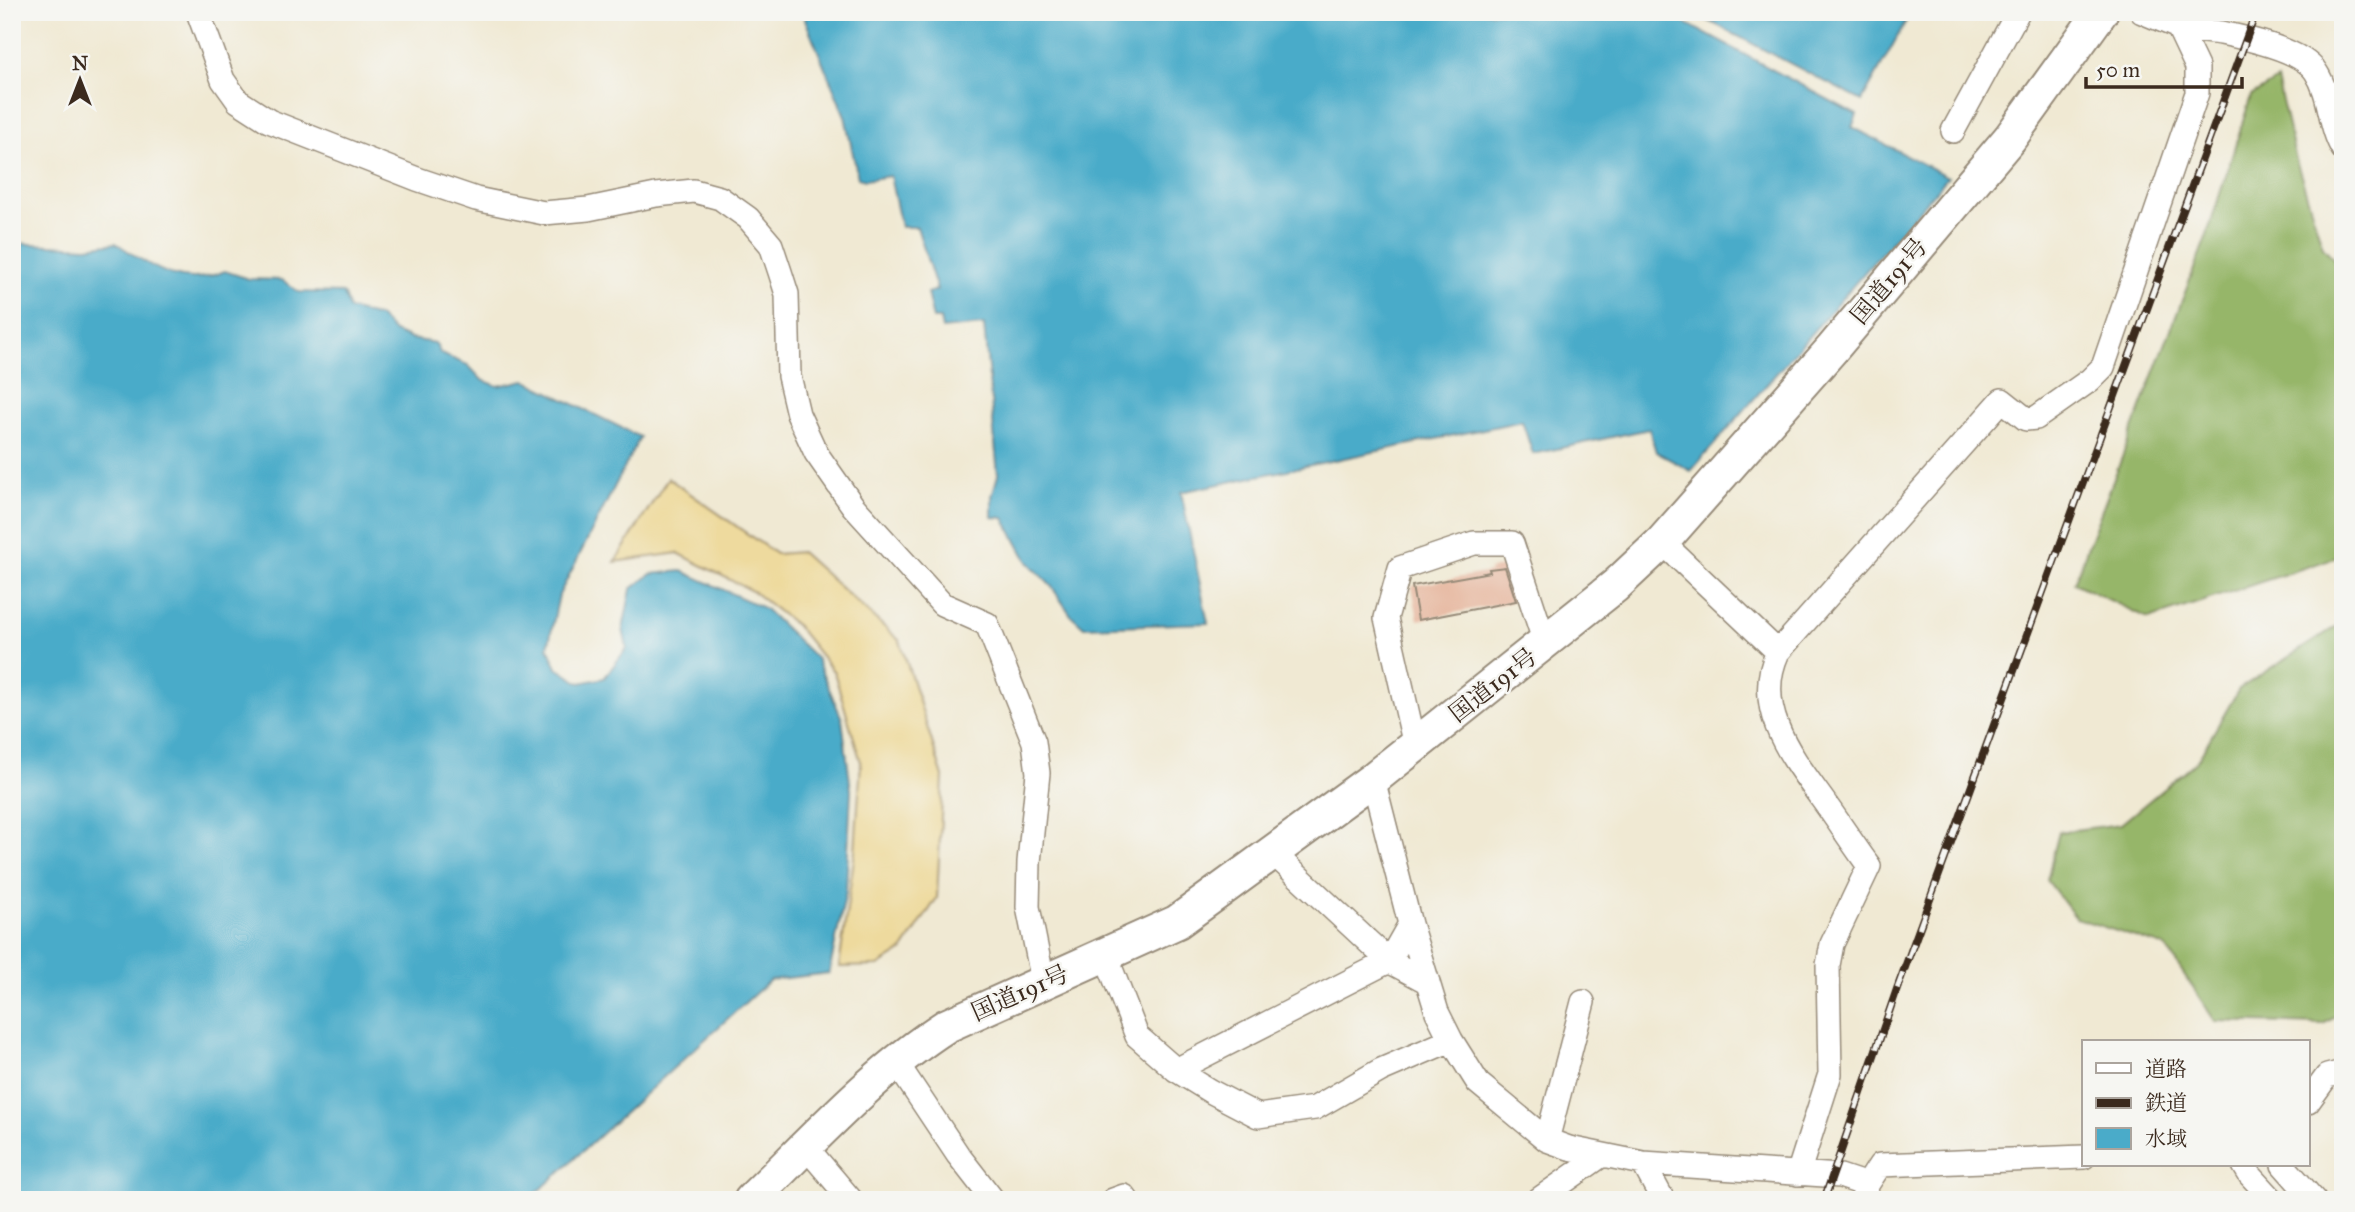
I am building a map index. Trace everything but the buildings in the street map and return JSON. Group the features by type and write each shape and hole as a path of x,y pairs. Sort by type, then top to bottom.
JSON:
{"highway":[{"name":"国道191号","path":"751,1200 895,1062 946,1026 1177,922 1373,779 1615,586 1662,542 1832,348 2010,138 2101,12"}],"street":[{"path":"198,12 223,80 238,101 269,121 417,179 476,199 544,213 588,209 656,195 694,191 720,198 748,218 771,245 787,294 789,376 798,414 816,453 853,506 942,604 987,624 997,655 1021,707 1034,742 1038,774 1029,862 1028,907 1043,981"},
{"path":"1953,131 2018,12"},
{"path":"2142,12 2178,27 2266,44 2301,58 2315,70 2324,88 2343,149"},
{"path":"1798,1174 1830,1074 1828,965 1832,944 1869,866 1792,757 1773,719 1768,689 1770,668 1778,652 2003,400 2026,419 2036,418 2090,380 2103,367 2197,93 2197,67 2178,27"},
{"path":"1662,542 1778,652"},
{"path":"1415,746 1386,618 1400,568 1474,543 1512,543 1545,643"},
{"path":"1373,779 1410,924 1437,1012 1478,1083 1547,1140 1569,1148 1643,1163 1840,1176 1865,1192 1880,1165 2082,1157"},
{"path":"1273,853 1389,961 1428,982"},
{"path":"1176,1069 1389,961 1410,924"},
{"path":"1106,956 1137,1036 1176,1069 1210,1091 1258,1116 1315,1108 1381,1070 1451,1040"},
{"path":"1547,1140 1583,1002"},
{"path":"895,1062 958,1155 993,1200"},
{"path":"2310,1099 2328,1076 2343,1072"},
{"path":"806,1147 851,1200"},
{"path":"1538,1200 1602,1154"},
{"path":"1643,1163 1663,1200"},
{"path":"2244,1166 2249,1175 2273,1200"},
{"path":"2284,1166 2314,1200"},
{"path":"1113,1200 1124,1196 1127,1200"}],"green space":[{"path":"2277,80 2296,160 2323,247 2343,269 2343,555 2149,619 2074,583 2207,235 2251,96"},
{"path":"2343,622 2343,1013 2323,1024 2215,1021 2166,947 2076,918 2047,880 2059,832 2121,824 2197,761 2239,689"}],"sand":[{"path":"668,478 776,554 801,552 900,641 943,777 937,898 902,951 878,966 839,967 855,851 861,762 834,672 797,626 754,592 678,553 615,562"}],"water":[{"path":"802,12 1665,12 1857,115 1852,127 1948,177 1691,471 1656,452 1649,429 1533,454 1522,421 1181,492 1208,623 1084,627 1028,562 1004,518 992,517 992,496 998,475 984,325 942,329 940,319 933,319 927,293 937,290 917,227 901,227 890,176 865,180 858,178 845,116"},
{"path":"1692,12 1911,12 1862,101"},
{"path":"12,243 87,247 116,243 155,267 181,277 209,276 225,271 249,279 282,280 299,292 343,293 349,309 379,317 394,332 411,339 435,343 441,354 468,365 482,380 498,386 525,380 640,437 559,595 548,647 557,668 580,683 604,678 627,648 623,629 631,589 651,574 682,571 764,608 816,658 842,719 851,790 846,891 829,973 770,980 529,1200 12,1200"}],"railway":[{"path":"1824,1200 1897,989 2256,12"}]}
